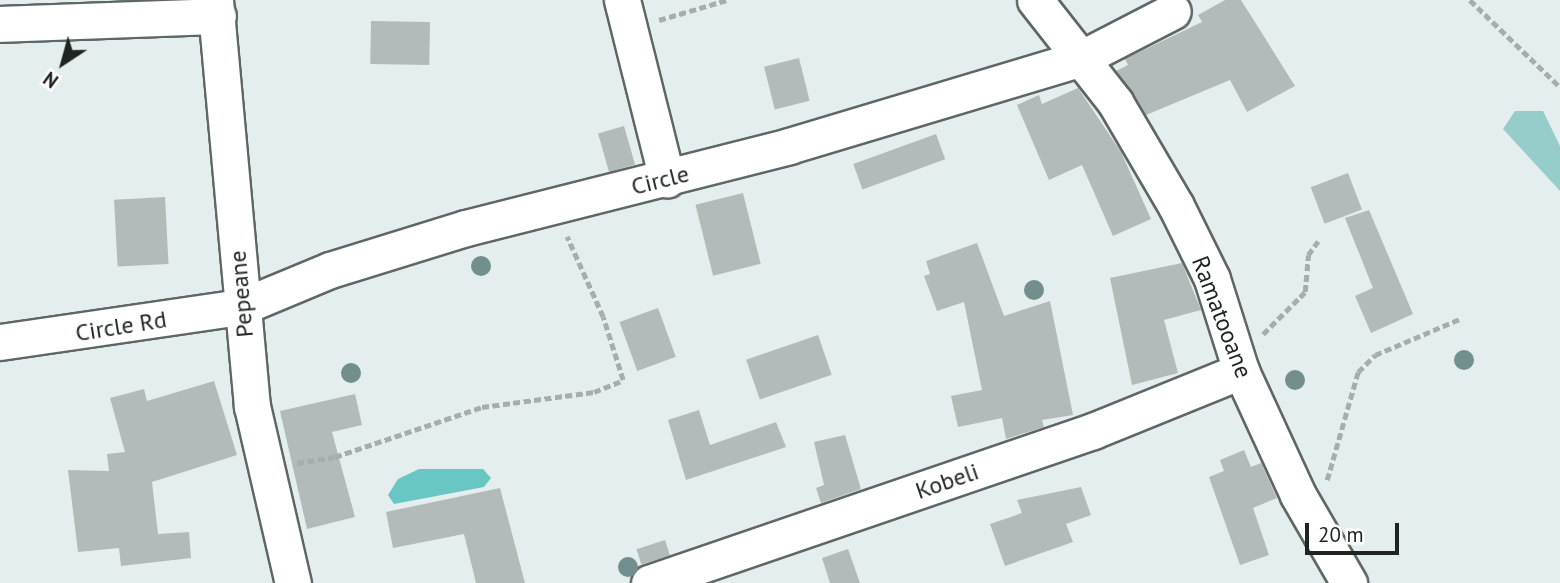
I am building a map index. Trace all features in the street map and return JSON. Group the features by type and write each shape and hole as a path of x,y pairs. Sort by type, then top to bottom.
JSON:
{"street":[{"name":"Ramatooane","path":"1035,0 1082,58 1176,206 1212,279 1238,361 1298,495 1349,583"},
{"path":"0,24 216,8"},
{"name":"Pepeane","path":"216,8 241,307 253,406 293,583"},
{"name":"Circle","path":"241,307 330,270 554,206 667,179 1082,58 1173,11"},
{"path":"625,14 667,179"},
{"name":"Circle Rd","path":"0,342 241,307"},
{"name":"Kobeli","path":"649,583 1093,431 1238,361"}],"path":[{"path":"625,14 727,0"},
{"path":"1470,0 1560,87"},
{"path":"335,457 482,407 594,392 623,380 603,317 554,206"},
{"path":"1238,361 1279,324 1304,292 1308,255 1318,241"},
{"path":"1298,495 1328,479 1358,372 1375,355 1460,319"}],"shaded area":[{"path":"1515,111 1543,111 1560,146 1560,191 1503,129"},
{"path":"419,469 483,469 491,478 484,487 394,504 388,495 398,479"}],"building":[{"path":"1225,0 1241,0 1295,86 1247,112 1230,80 1146,115 1116,71 1128,65 1125,59 1202,22 1198,15"},
{"path":"371,21 430,22 429,65 370,64"},
{"path":"799,58 810,101 775,109 764,67"},
{"path":"1078,88 1121,152 1151,219 1113,236 1082,165 1049,180 1017,105 1039,95 1042,104"},
{"path":"624,126 635,164 609,172 598,133"},
{"path":"936,134 945,159 863,189 853,164"},
{"path":"1348,173 1362,209 1325,224 1311,187"},
{"path":"743,193 761,264 713,276 695,205"},
{"path":"165,197 169,264 118,267 114,200"},
{"path":"1369,210 1413,314 1371,333 1355,296 1373,288 1345,218"},
{"path":"977,243 1004,316 1050,301 1073,415 1042,420 1044,427 1006,439 1002,418 958,427 951,396 982,390 964,302 937,311 924,276 930,274 926,261"},
{"path":"1182,263 1201,310 1164,320 1178,373 1132,385 1110,278"},
{"path":"658,308 676,357 637,371 619,322"},
{"path":"818,335 832,375 760,399 746,360"},
{"path":"214,381 237,455 152,482 158,534 189,532 191,558 121,566 119,548 78,552 68,470 109,471 107,454 125,452 110,398 144,389 147,401"},
{"path":"355,394 362,425 332,432 355,517 307,529 280,411"},
{"path":"699,410 710,445 776,422 786,447 686,480 668,420"},
{"path":"845,435 861,489 821,503 816,488 824,485 814,442"},
{"path":"1244,450 1251,467 1261,463 1277,498 1253,508 1269,555 1240,565 1209,477 1224,471 1220,460"},
{"path":"1081,487 1091,515 1066,524 1073,542 1005,566 990,524 1022,513 1017,500"},
{"path":"500,488 525,583 476,583 464,534 393,548 386,512"},
{"path":"665,540 670,555 641,564 636,549"},
{"path":"848,549 860,583 830,583 822,558"}]}
